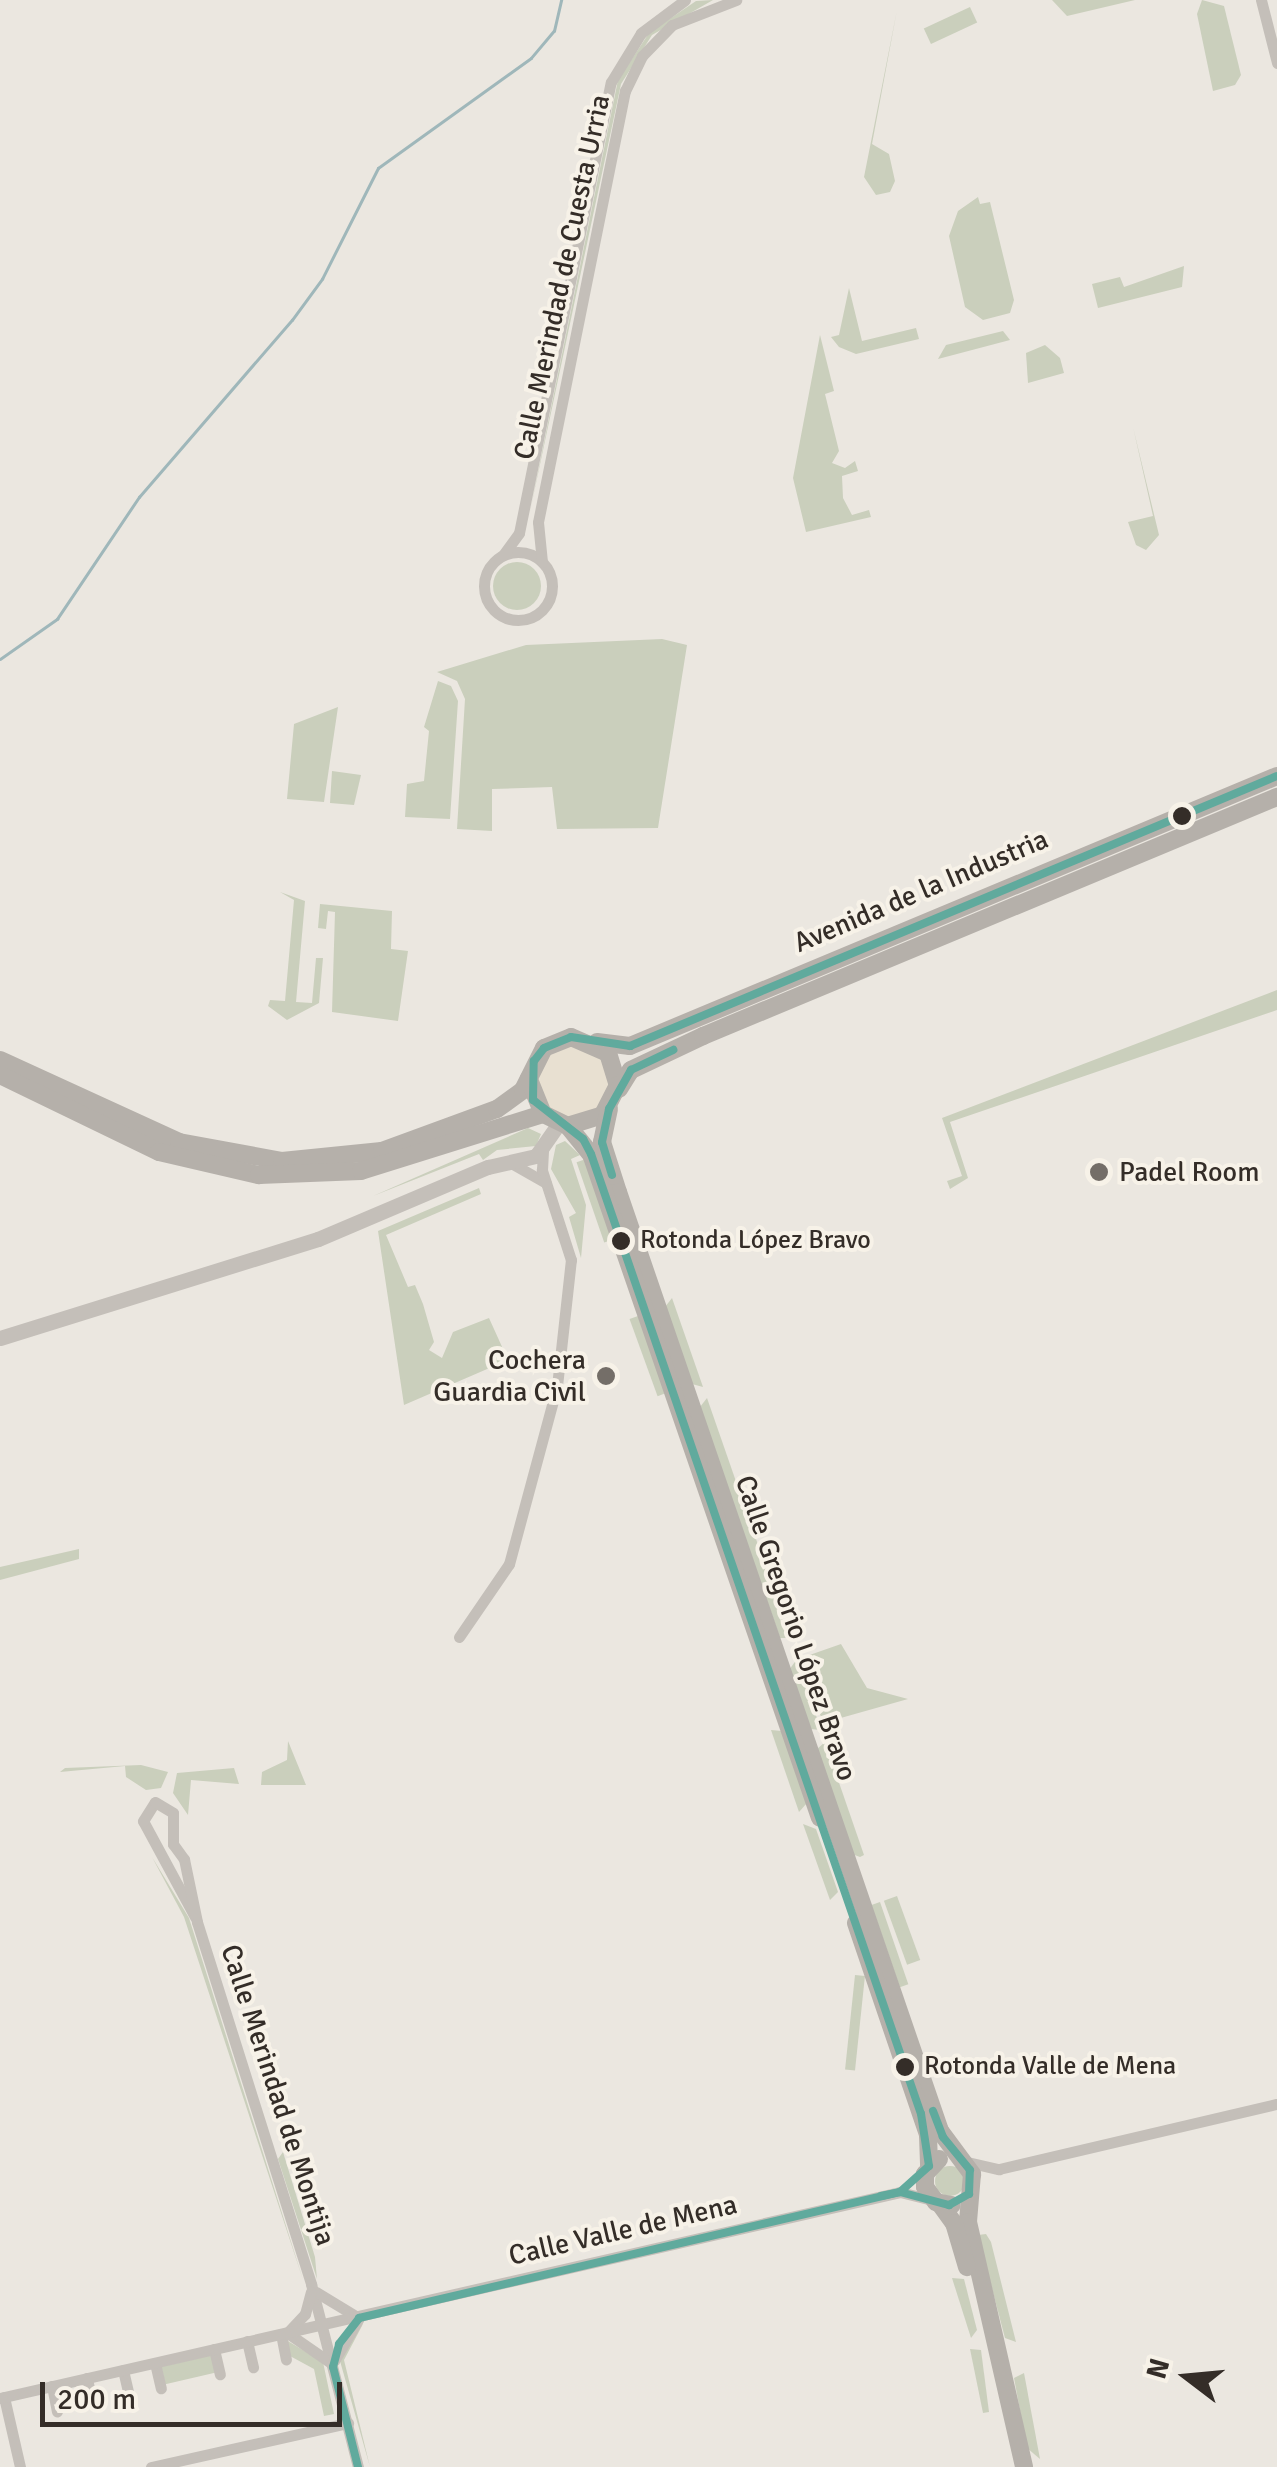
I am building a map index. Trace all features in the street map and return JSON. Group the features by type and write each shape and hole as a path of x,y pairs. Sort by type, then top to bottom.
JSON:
{"main road":[{"name":"Avenida de la Industria","path":"586,1039 630,1046 1034,872 1277,776"},
{"name":"Avenida de la Industria","path":"613,1101 631,1070 667,1052 1277,798"},
{"path":"0,1060 180,1142 282,1161 350,1157 425,1138 508,1103 529,1079 544,1048 586,1039 612,1060 613,1101 588,1124 556,1121 361,1171 259,1175 159,1152 0,1076"},
{"path":"529,1079 556,1121"},
{"name":"Calle Gregorio López Bravo","path":"613,1101 602,1136 608,1164 940,2131 961,2160"},
{"name":"Calle Gregorio López Bravo","path":"556,1121 588,1146 921,2114 927,2170"},
{"path":"1012,2467 964,2253 938,2203 927,2170 943,2157 961,2160 972,2174 968,2222 1024,2467"},
{"path":"938,2203 954,2205 970,2193"}],"street":[{"name":"Calle Merindad de Cuesta Urria","path":"504,555 519,533 611,82 641,33 685,0"},
{"name":"Calle Merindad de Cuesta Urria","path":"542,562 538,522 625,91 642,56 672,24 736,0"},
{"path":"1262,0 1277,63"},
{"path":"527,553 542,562 552,579 546,606 531,618 511,620 493,610 484,590 488,570 504,555 527,553"},
{"path":"459,1637 509,1564 556,1386 571,1260 546,1183 544,1151 556,1121"},
{"path":"0,1338 298,1246 506,1162 544,1151"},
{"path":"506,1162 546,1183"},
{"name":"Calle Merindad de Montija","path":"195,1917 143,1821 155,1802 173,1814 173,1844 184,1859 195,1917 312,2288 358,2467"},
{"path":"160,1847 173,1844"},
{"path":"970,2193 999,2169 1277,2104"},
{"path":"961,2160 999,2169"},
{"name":"Calle Valle de Mena","path":"2,2398 900,2192 927,2170"},
{"name":"Calle Valle de Mena","path":"900,2192 938,2203"},
{"path":"283,2333 305,2314 312,2288"},
{"name":"Calle Merindad de Montija","path":"312,2288 359,2318"},
{"path":"333,2366 338,2344 359,2318"},
{"path":"283,2333 286,2360"},
{"path":"283,2333 310,2343 333,2366"},
{"path":"248,2342 253,2367"},
{"path":"214,2349 220,2374"},
{"path":"155,2363 161,2388"},
{"path":"123,2370 129,2396"},
{"path":"87,2378 92,2404"},
{"path":"52,2386 57,2412"},
{"path":"2,2398 20,2467"},
{"path":"151,2467 348,2423"}],"green space":[{"path":"713,0 652,35 621,84 529,516 618,80 649,33 696,1"},
{"path":"1052,0 1135,0 1067,16"},
{"path":"1202,0 1224,6 1241,75 1235,85 1213,91 1197,14"},
{"path":"970,7 977,22 931,44 924,29"},
{"path":"897,10 872,144 889,154 895,181 890,192 876,195 864,177"},
{"path":"978,197 980,204 990,202 1014,300 1010,313 983,320 965,307 949,236 958,211"},
{"path":"1184,266 1182,287 1098,308 1092,284 1120,277 1124,287"},
{"path":"849,288 862,341 916,328 919,339 856,354 839,347 831,337 839,335"},
{"path":"1003,331 1010,340 938,359 946,345"},
{"path":"820,335 834,391 825,394 839,451 832,463 845,468 855,461 858,471 842,476 843,498 852,515 869,510 871,517 806,532 793,478"},
{"path":"1045,345 1060,358 1064,373 1028,383 1026,353"},
{"path":"1133,427 1159,535 1146,550 1136,545 1128,522 1153,516"},
{"path":"517,562 534,569 541,586 534,603 517,610 500,603 493,586 500,569"},
{"path":"662,639 687,645 658,828 557,829 552,787 492,789 492,831 457,829 465,699 457,681 437,672 526,645"},
{"path":"438,681 451,686 458,701 450,819 405,817 407,784 424,781 429,731 424,727"},
{"path":"338,707 324,802 287,799 294,724"},
{"path":"332,771 361,775 354,805 330,803"},
{"path":"280,892 305,901 296,1002 312,1003 316,958 323,958 319,1003 287,1020 268,1006 270,1000 285,1001 294,900"},
{"path":"320,904 392,911 391,949 408,951 398,1021 332,1012 335,912 328,911 326,929 318,928"},
{"path":"1277,990 1277,1010 950,1122 968,1178 950,1189 947,1181 962,1176 942,1118"},
{"path":"528,1128 541,1134 536,1146 497,1150 483,1160 479,1154 373,1196"},
{"path":"565,1141 580,1155 571,1159 586,1205 581,1258 569,1217 576,1213 551,1169 556,1145"},
{"path":"586,1159 614,1239 604,1243 577,1162"},
{"path":"479,1188 481,1194 386,1235 408,1287 415,1285 423,1304 434,1342 429,1350 442,1358 453,1332 489,1318 508,1360 404,1405 378,1231"},
{"path":"672,1298 703,1387 692,1384 665,1307"},
{"path":"638,1316 666,1393 658,1396 630,1319"},
{"path":"707,1398 789,1638 780,1638 700,1407"},
{"path":"79,1549 79,1559 0,1580 0,1567"},
{"path":"841,1644 867,1688 908,1699 823,1723 801,1658"},
{"path":"797,1659 821,1730 810,1729 789,1670"},
{"path":"771,1730 782,1731 807,1803 799,1812"},
{"path":"288,1741 306,1785 261,1785 262,1772 287,1760"},
{"path":"825,1742 864,1855 860,1857 852,1854 816,1750"},
{"path":"141,1765 168,1772 161,1788 146,1790 126,1777 125,1766 60,1772 65,1768"},
{"path":"234,1768 239,1784 191,1780 188,1815 173,1793 177,1773"},
{"path":"803,1824 816,1829 838,1892 830,1900"},
{"path":"152,1857 189,1918 304,2283 184,1917"},
{"path":"897,1896 920,1960 907,1965 884,1901"},
{"path":"880,1902 908,1984 900,1987 871,1905"},
{"path":"855,1975 865,1976 855,2071 845,2069"},
{"path":"283,2152 315,2257 317,2279 278,2159"},
{"path":"950,2166 964,2175 965,2181 956,2195 950,2196 936,2187 935,2181 944,2167"},
{"path":"986,2234 1016,2342 1005,2338 978,2235"},
{"path":"952,2278 964,2279 977,2330 971,2338"},
{"path":"363,2324 344,2360 370,2467 340,2361 352,2331"},
{"path":"286,2340 323,2362 334,2414 324,2416 314,2369 290,2356"},
{"path":"970,2349 981,2350 989,2412 983,2413"},
{"path":"212,2355 216,2373 165,2384 161,2367"},
{"path":"1024,2373 1040,2459 1027,2448 1014,2378"}],"shaded area":[{"path":"574,1046 599,1057 610,1082 599,1107 574,1118 549,1107 538,1082 549,1057"}],"waterway":[{"path":"0,659 57,619 139,497 292,320 322,279 378,168 531,58 554,31 561,0"}],"transit line":[{"path":"358,2467 333,2367 339,2344 359,2318 900,2192 929,2166 921,2114 591,1154 583,1139 533,1100 534,1061 544,1048 571,1037 630,1046 1277,776"},
{"path":"612,1175 602,1142 609,1109 631,1070 673,1050"},
{"path":"881,2196 900,2192 949,2205 969,2194 970,2170 943,2137 933,2111"}],"place":[{"name":"Padel Room","path":"1099,1172"},
{"name":"Rotonda López Bravo","path":"621,1241"},
{"name":"Cochera Guardia Civil","path":"606,1376"},
{"name":"Rotonda Valle de Mena","path":"905,2067"}]}
